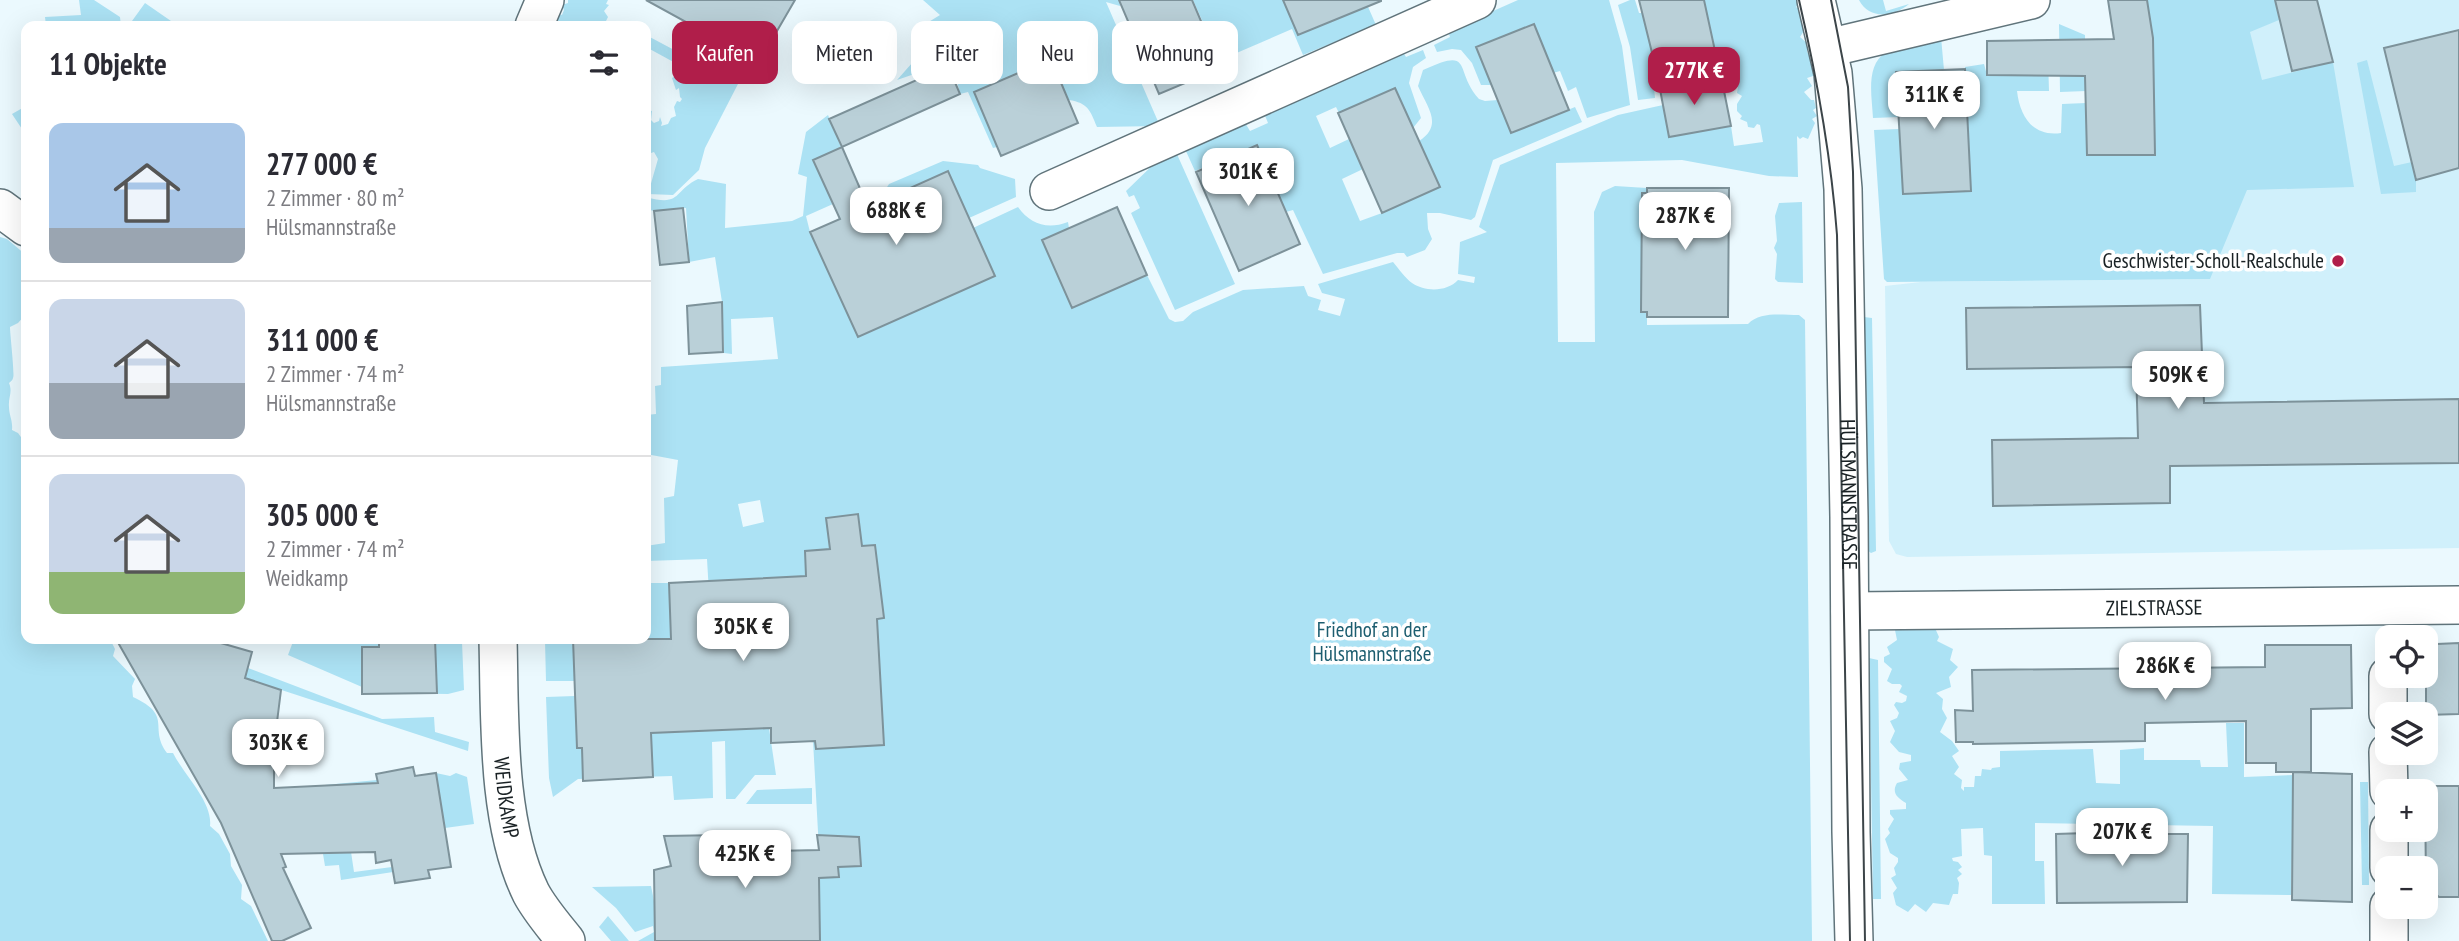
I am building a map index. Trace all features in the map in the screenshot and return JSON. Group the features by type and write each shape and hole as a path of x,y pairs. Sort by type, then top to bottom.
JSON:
{"street":[{"path":"536,21 545,0"},
{"path":"1049,191 1477,0"},
{"name":"HÜLSMANNSTRASSE","path":"1816,0 1828,48 1837,106 1843,189 1854,941"},
{"path":"1828,48 2031,0"},
{"path":"0,208 21,223"},
{"name":"ZIELSTRASSE","path":"1850,611 2388,622 2459,605"},
{"name":"WEIDKAMP","path":"498,644 504,773 512,832 520,866 532,895 566,941"},
{"path":"2389,919 2389,941"}],"shaded area":[{"name":"Geschwister-Scholl-Realschule","path":"2196,0 2459,0 2459,548 1907,557 1896,554 1889,541 1885,286 1921,282 2210,279"}],"green space":[{"path":"79,0 94,0 120,17 120,21 45,21 45,17 81,15"},
{"path":"568,0 608,0 606,4 609,5 604,11 608,17 606,21 554,21 558,14 562,15 562,5 568,3"},
{"path":"923,0 1121,0 1120,6 1106,2 1114,21 1112,21 1112,84 1142,84 1160,126 1097,127 1088,108 1069,100 1062,84 1098,84 1098,21 1017,21 1017,74 1003,80 1003,21 930,21 940,15"},
{"path":"1193,0 1365,0 1376,25 1303,55 1292,29 1238,52 1238,21 1202,21"},
{"path":"1518,0 1609,0 1622,46 1630,105 1587,118 1576,87 1568,91 1560,71 1553,73 1534,24 1476,47 1492,85 1481,85 1472,63 1461,50 1437,52 1434,45 1450,37 1448,31"},
{"path":"1635,0 1639,13 1643,13 1657,73 1653,76 1655,98 1638,100 1630,47 1618,5"},
{"name":"Friedhof an der Hülsmannstraße","path":"1704,0 1799,0 1796,7 1803,11 1801,18 1807,26 1800,37 1808,44 1807,52 1815,62 1812,67 1815,71 1813,76 1807,78 1812,86 1804,92 1814,100 1816,108 1813,110 1817,116 1812,119 1815,123 1808,139 1800,139 1797,136 1798,177 1769,176 1682,160 1556,163 1558,342 1595,342 1594,212 1602,192 1615,186 1647,188 1647,193 1642,193 1641,276 1646,277 1641,312 1647,312 1647,325 1748,324 1759,317 1772,315 1799,315 1805,320 1812,941 820,941 819,850 804,576 721,582 769,728 776,775 755,775 735,799 726,799 725,741 712,742 713,798 674,800 672,776 578,779 553,797 549,778 546,697 575,696 575,681 546,681 545,644 651,644 651,583 669,583 676,731 717,730 707,559 651,561 651,545 665,543 664,498 674,496 678,460 651,455 651,414 656,414 655,386 661,385 661,367 778,359 773,317 731,319 732,354 724,353 722,302 715,257 689,262 686,208 651,210 651,198 672,199 698,179 726,184 725,228 792,221 803,216 807,177 798,174 806,132 828,115 841,147 813,160 833,204 806,216 810,232 858,337 886,325 973,228 1018,207 1028,218 1040,224 1068,222 1069,228 1042,240 1072,308 1147,275 1169,319 1175,322 1183,321 1193,312 1243,290 1304,286 1308,296 1321,300 1318,310 1340,316 1345,299 1322,293 1318,284 1393,262 1409,281 1423,288 1442,289 1458,280 1474,283 1475,277 1458,274 1460,242 1487,232 1479,227 1500,165 1618,115 1663,105 1669,136 1731,126 1734,146 1763,142 1760,125 1748,127 1747,122 1740,119 1742,116 1737,111 1737,104 1742,96 1737,93 1738,87 1730,86 1727,81 1731,77 1727,73 1720,74","holes":["760,500 764,522 743,527 738,504"]},
{"path":"1859,0 1883,0 1886,11 1909,4 1896,12 1882,14 1869,11"},
{"path":"2147,0 2275,0 2279,20 2250,32 2262,80 2333,62 2354,187 2247,190 2210,279 1887,282 1884,279 1874,130 1899,129 1903,194 1971,191 1965,67 1984,64 1987,75 2029,75 2048,59 2049,91 2017,91 2021,109 2030,123 2043,132 2061,133 2062,104 2086,103 2087,155 2154,155 2153,38"},
{"path":"145,3 171,21 132,21"},
{"path":"2059,24 2085,35 2086,91 2060,92"},
{"path":"1941,37 1944,70 1899,117 1873,118 1871,82 1879,58 1886,52"},
{"path":"651,38 672,49 672,61 651,50"},
{"path":"1423,50 1426,58 1413,67 1409,83 1421,118 1413,128 1394,88 1339,113 1336,107 1316,116 1330,148 1349,139 1363,169 1342,179 1360,221 1382,213 1419,141 1431,129 1429,108 1418,86 1423,70 1450,60 1457,61 1479,99 1498,100 1511,133 1575,107 1582,122 1493,160 1475,217 1471,220 1427,213 1432,239 1425,250 1407,257 1404,253 1397,253 1323,274 1293,210 1286,212 1257,145 1195,171 1185,149 1244,121 1250,131 1268,123 1264,113 1403,52 1406,57"},
{"path":"2367,60 2394,166 2412,162 2416,192 2381,194 2357,63"},
{"path":"911,64 911,75 897,80"},
{"path":"674,84 738,84 705,148 699,170 673,195 651,194 658,159 654,152 651,153 651,120 654,123 659,121 660,117 661,126 668,124 671,118 676,116 674,107 677,101 682,99 679,88 676,90"},
{"path":"958,84 993,84 974,92 997,147 993,148 968,92 960,94"},
{"path":"21,109 21,128 12,114"},
{"path":"1176,152 1235,284 1175,310 1131,213 1140,208 1134,195 1129,197 1126,191 1158,160"},
{"path":"943,161 978,165 1015,179 1016,197 969,218 948,171 886,199 901,233 880,205 884,192 889,184"},
{"path":"1802,202 1803,283 1778,282 1775,279 1775,216 1779,203"},
{"path":"0,237 7,239 21,251 21,320 10,327 13,379 9,383 9,410 12,430 21,437 21,644 112,644 115,649 113,656 135,679 132,686 133,697 153,710 157,716 159,736 167,753 173,753 203,798 210,817 210,826 219,834 230,854 231,866 242,885 241,899 251,906 268,941 0,941"},
{"path":"1864,317 1872,318 1876,551 1871,553 1867,550"},
{"path":"1935,628 1939,637 1937,641 1953,649 1950,660 1958,667 1949,677 1951,687 1936,693 1943,699 1942,709 1947,718 1940,732 1952,741 1959,751 1952,756 1959,767 1954,774 1962,780 1961,788 1964,791 1964,787 1974,787 1975,776 1981,776 1982,769 2000,767 2000,751 2093,749 2096,783 2120,784 2120,750 2144,748 2144,760 2200,760 2201,767 2228,767 2226,723 2244,723 2244,777 2294,775 2291,895 2212,894 2213,826 2035,823 2035,861 2044,861 2045,904 1992,904 1992,856 1984,855 1983,828 1961,829 1962,856 1952,858 1962,867 1958,870 1962,874 1957,878 1958,894 1953,894 1949,905 1933,903 1926,912 1915,904 1908,912 1896,905 1893,893 1897,888 1891,878 1896,875 1894,868 1898,858 1890,853 1885,839 1894,819 1890,810 1906,809 1906,803 1898,797 1895,790 1897,783 1908,780 1899,769 1900,763 1911,761 1911,755 1899,752 1890,742 1895,731 1890,721 1897,718 1899,713 1894,705 1896,702 1906,701 1907,696 1899,692 1902,686 1900,684 1887,681 1892,669 1884,662 1884,657 1890,654 1887,647 1897,640 1895,630"},
{"path":"292,644 462,644 464,690 448,694 380,693 380,646 362,648 362,687 288,655"},
{"path":"1869,658 1878,660 1881,899 1873,899"},
{"path":"248,668 382,719 434,717 435,732 469,742 468,751 245,678"},
{"path":"436,773 450,776 456,773 467,777 474,824 445,828"},
{"path":"377,780 379,789 350,845 354,872 392,867 393,872 341,880 339,865 325,866 323,854 328,853 325,785"},
{"path":"2360,782 2368,782 2369,885 2362,885"},
{"path":"812,788 812,804 746,804 757,790"},
{"path":"651,886 655,941 638,941 654,932 653,926 635,932 616,908 592,887"},
{"path":"608,916 629,941 611,941 599,927"}],"building":[{"path":"646,0 795,0 778,29 778,21 684,21"},
{"path":"1119,0 1192,0 1201,21 1128,21"},
{"path":"1283,0 1381,0 1381,1 1298,35"},
{"path":"1639,0 1704,0 1717,60 1658,77"},
{"path":"2108,0 2147,0 2153,38 2155,155 2087,155 2085,76 1987,75 1987,41 2114,39"},
{"path":"2275,0 2317,0 2333,62 2292,71"},
{"path":"1534,24 1569,110 1511,133 1476,47"},
{"path":"2459,30 2459,168 2416,180 2384,48"},
{"path":"1965,69 1971,191 1903,194 1896,72"},
{"path":"1017,74 1017,84 1062,84 1078,123 1001,156 974,92 993,84 1003,84 1003,80"},
{"path":"1722,81 1731,126 1669,137 1659,84"},
{"path":"911,82 956,84 960,94 842,147 829,119"},
{"path":"1155,84 1183,84 1159,94"},
{"path":"1395,88 1440,187 1382,213 1338,113"},
{"path":"1257,145 1300,244 1239,271 1196,172"},
{"path":"842,147 868,207 948,171 995,276 858,337 810,232 840,219 813,160"},
{"path":"1647,188 1729,188 1728,317 1647,317 1647,312 1641,312 1642,193 1647,193"},
{"path":"1117,207 1147,275 1072,308 1042,240"},
{"path":"683,208 689,262 660,265 654,211"},
{"path":"722,302 723,352 689,354 687,306"},
{"path":"2200,305 2204,403 2459,399 2459,463 2170,466 2170,503 1993,506 1992,440 2138,438 2136,367 1967,369 1966,308"},
{"path":"858,514 862,546 875,545 884,618 877,619 884,745 816,749 815,741 771,743 771,728 651,733 653,777 583,781 582,748 577,748 573,644 651,644 651,639 671,639 669,583 806,576 805,551 830,549 826,518"},
{"path":"2459,643 2459,714 2438,715 2438,702 2426,702 2426,688 2438,688 2438,644"},
{"path":"119,644 224,644 252,652 245,678 281,690 274,746 274,788 378,783 376,774 413,767 415,776 436,773 451,867 428,870 430,878 395,883 391,860 376,863 375,852 281,854 286,867 283,868 311,928 282,941 272,941 221,823"},
{"path":"379,644 435,644 437,693 362,694 362,647 379,647"},
{"path":"2265,645 2351,645 2352,708 2311,709 2311,772 2276,772 2276,763 2246,763 2246,721 2145,723 2145,741 1956,742 1955,710 1973,711 1972,670 2265,667"},
{"path":"2293,772 2352,774 2352,902 2292,900"},
{"path":"2438,786 2459,786 2459,897 2438,896 2438,856 2426,856 2426,842 2438,842"},
{"path":"2056,834 2188,834 2187,902 2057,903"},
{"path":"722,835 721,852 819,850 817,835 859,837 861,866 838,867 839,877 819,878 820,941 655,941 654,870 671,866 664,836"}],"tram line":[{"path":"1799,0 1823,117 1837,235 1850,941"},
{"path":"1831,0 1848,87 1853,172 1865,941"}],"place":[{"name":"Geschwister-Scholl-Realschule","path":"2338,261"}]}
